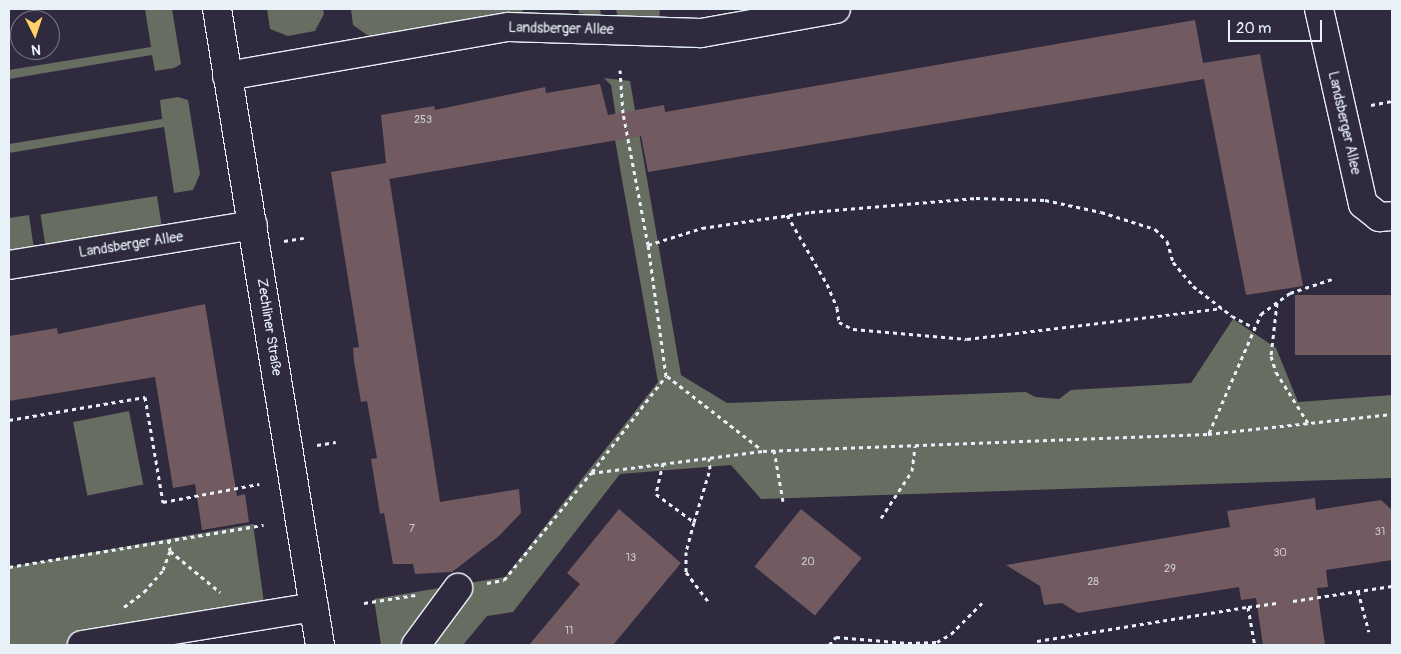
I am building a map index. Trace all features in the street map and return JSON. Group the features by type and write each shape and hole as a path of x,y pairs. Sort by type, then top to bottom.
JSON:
{"street":[{"name":"Zechliner Straße","path":"217,9 320,645"},
{"name":"Landsberger Allee","path":"227,76 509,27 702,33 836,9"},
{"name":"Landsberger Allee","path":"1319,9 1363,204 1379,217 1392,216"},
{"name":"Landsberger Allee","path":"9,266 253,225"},
{"path":"416,645 458,588"},
{"path":"82,645 314,607"}],"path":[{"path":"620,70 623,113 648,245 666,376 763,451"},
{"path":"1366,106 1392,101"},
{"path":"648,245 702,228 787,215 976,198 1046,200 1092,210 1155,229 1167,241 1173,262 1193,286 1222,308 1255,328"},
{"path":"787,215 827,284 837,308 839,322 853,329 967,339 1222,308"},
{"path":"1208,434 1261,314 1290,293 1332,279"},
{"path":"1277,303 1271,356 1276,372 1308,423"},
{"path":"565,502 592,473 666,376"},
{"path":"9,420 145,396 162,502 259,484"},
{"path":"592,473 774,450 1208,434 1392,414"},
{"path":"881,518 912,471 915,445"},
{"path":"774,450 783,501"},
{"path":"709,458 710,468 686,552 686,572 709,602"},
{"path":"663,464 656,494 694,522"},
{"path":"9,568 264,525"},
{"path":"121,611 144,592 162,570 170,551 169,541"},
{"path":"170,551 250,617"},
{"path":"1293,600 1392,586"},
{"path":"1358,591 1369,632"},
{"path":"829,645 836,637 908,643 937,642 951,634 985,600"},
{"path":"1037,641 1278,603"},
{"path":"1248,607 1255,645"}],"green space":[{"path":"145,9 172,9 181,64 174,68 155,71 152,55 9,79 9,70 151,47"},
{"path":"267,9 323,9 324,14 315,31 288,36 270,29"},
{"path":"351,9 522,9 523,14 370,37 353,25"},
{"path":"578,9 600,9 601,16 579,13"},
{"path":"616,9 660,9 659,20 618,18"},
{"path":"604,78 630,81 681,375 727,403 1026,392 1035,397 1059,399 1071,390 1191,383 1233,319 1276,348 1298,402 1392,395 1392,478 761,499 731,465 620,474 513,612 487,616 463,645 381,645 374,599 505,577 658,382 615,140 616,117 611,85"},
{"path":"178,97 188,100 200,174 193,190 174,193 164,127 9,153 9,144 162,119 160,100"},
{"path":"157,196 162,228 45,246 40,214"},
{"path":"29,215 34,249 9,253 9,218"},
{"path":"129,411 143,485 87,495 73,422"},
{"path":"253,524 267,624 142,645 9,645 9,567"}],"building":[{"path":"1195,20 1203,63 1260,54 1303,286 1246,295 1204,79 648,172 641,136 389,179 440,502 519,489 521,513 499,536 452,572 415,574 413,564 393,564 384,513 380,514 371,459 377,458 367,401 361,402 354,361 353,348 359,347 331,172 386,163 381,115 434,106 435,110 545,87 546,93 600,84 608,115 664,105 665,112"},
{"path":"1295,295 1392,295 1392,355 1295,355"},
{"path":"205,304 237,496 245,494 249,522 202,530 195,484 173,488 155,377 9,401 9,336 57,328 58,334"},
{"path":"1315,498 1316,510 1381,500 1392,510 1392,560 1326,570 1328,587 1317,588 1325,645 1263,645 1256,598 1241,600 1239,587 1078,613 1062,603 1044,605 1040,586 1006,565 1230,527 1227,511"},
{"path":"619,509 681,563 613,645 529,645 580,584 567,573"},
{"path":"801,509 862,558 815,616 754,567"}]}
